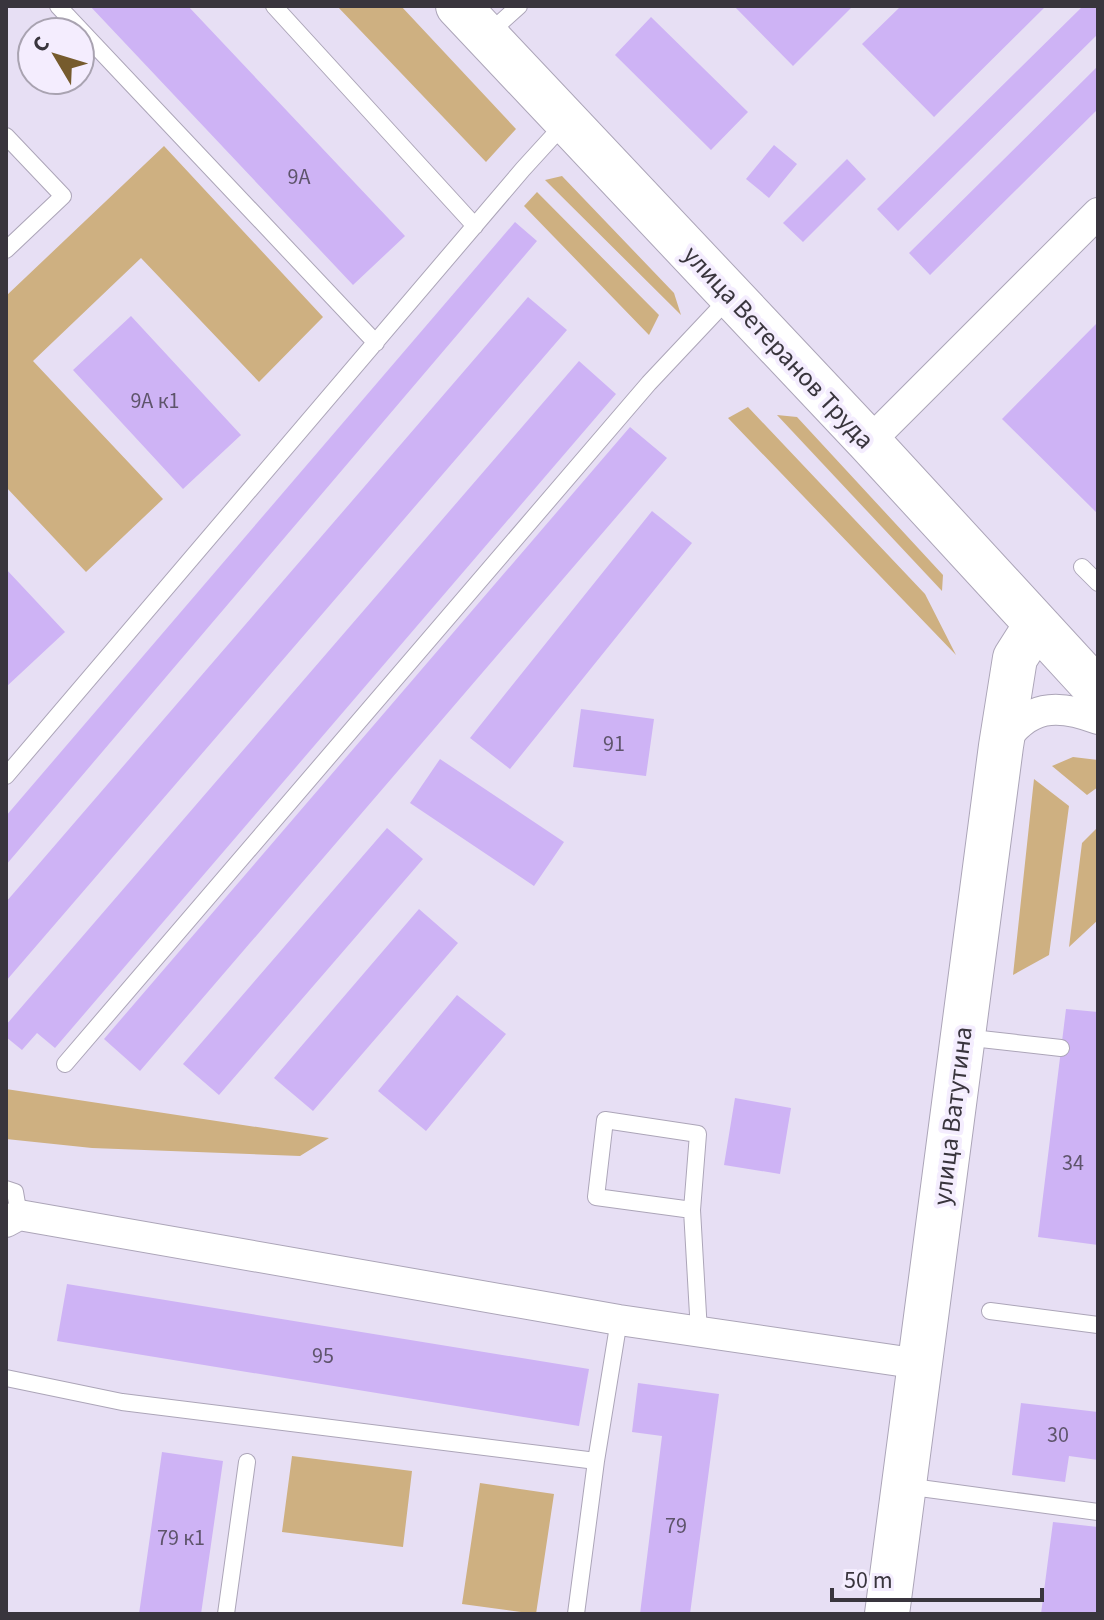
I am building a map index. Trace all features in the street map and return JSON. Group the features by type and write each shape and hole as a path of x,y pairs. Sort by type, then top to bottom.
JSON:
{"main road":[{"name":"улица Ветеранов Труда","path":"472,21 869,442 1098,691"},
{"name":"улица Ватутина","path":"887,1614 1001,746 1015,658 1036,625"}],"street":[{"path":"869,442 1098,213"},
{"path":"1001,746 1015,725 1042,709 1076,711 1098,719"},
{"path":"10,1209 619,1320 920,1364"}],"lane":[{"path":"58,6 376,343"},
{"path":"274,6 475,226"},
{"path":"472,21 519,6"},
{"path":"6,776 566,121"},
{"path":"6,136 63,196 6,250"},
{"path":"65,1064 649,383 730,296"},
{"path":"1082,567 1098,583"},
{"path":"962,1037 1061,1048"},
{"path":"692,1210 596,1197 605,1120 698,1134 692,1210 699,1332"},
{"path":"990,1311 1098,1325"},
{"path":"576,1614 619,1320"},
{"path":"6,1378 122,1402 596,1461"},
{"path":"226,1614 247,1462"},
{"path":"904,1486 1098,1512"}],"shaded area":[{"path":"337,6 401,6 516,129 486,162"},
{"path":"164,146 323,317 259,382 141,258 33,361 163,499 86,572 6,487 6,296"},
{"path":"562,176 674,293 681,315 545,180"},
{"path":"537,192 659,315 649,335 524,206"},
{"path":"748,407 925,594 956,655 728,418"},
{"path":"777,415 797,417 943,575 942,591"},
{"path":"1073,757 1098,760 1098,787 1087,795 1052,766"},
{"path":"1034,779 1069,806 1049,955 1013,975"},
{"path":"1098,827 1098,920 1069,947 1082,843"},
{"path":"6,1089 329,1138 300,1156 92,1148 6,1139"},
{"path":"292,1456 412,1471 403,1547 282,1532"},
{"path":"480,1483 554,1494 536,1614 462,1604"}],"building":[{"path":"90,6 188,6 405,236 353,285"},
{"path":"734,6 853,6 793,66"},
{"path":"901,6 1046,6 934,117 862,44"},
{"path":"1083,6 1098,6 1098,34 898,231 877,209"},
{"path":"651,17 748,112 711,150 615,55"},
{"path":"1098,66 1098,109 930,275 909,253"},
{"path":"774,145 797,164 769,198 746,179"},
{"path":"847,159 866,179 803,242 783,223"},
{"path":"515,222 537,241 6,865 6,816"},
{"path":"528,297 567,330 6,981 6,902"},
{"path":"131,316 241,435 183,489 73,370"},
{"path":"1098,322 1096,426 1098,514 1002,419"},
{"path":"579,361 616,394 55,1048 37,1033 22,1050 6,1037 6,1025"},
{"path":"630,427 667,458 140,1071 104,1039"},
{"path":"652,511 692,543 510,769 470,738"},
{"path":"6,569 65,632 6,687"},
{"path":"581,709 654,719 646,776 573,767"},
{"path":"440,759 564,842 534,886 410,803"},
{"path":"387,828 423,859 219,1095 183,1064"},
{"path":"419,909 458,943 313,1111 274,1078"},
{"path":"457,995 506,1034 426,1131 378,1091"},
{"path":"1066,1009 1098,1012 1098,1245 1038,1237"},
{"path":"735,1098 791,1108 780,1174 724,1165"},
{"path":"67,1284 589,1369 579,1426 57,1341"},
{"path":"638,1383 719,1394 690,1614 640,1614 662,1436 632,1432"},
{"path":"1021,1403 1098,1412 1098,1460 1069,1456 1065,1482 1012,1475"},
{"path":"162,1452 223,1461 201,1614 139,1614"},
{"path":"1053,1522 1098,1527 1098,1614 1041,1614"}]}
